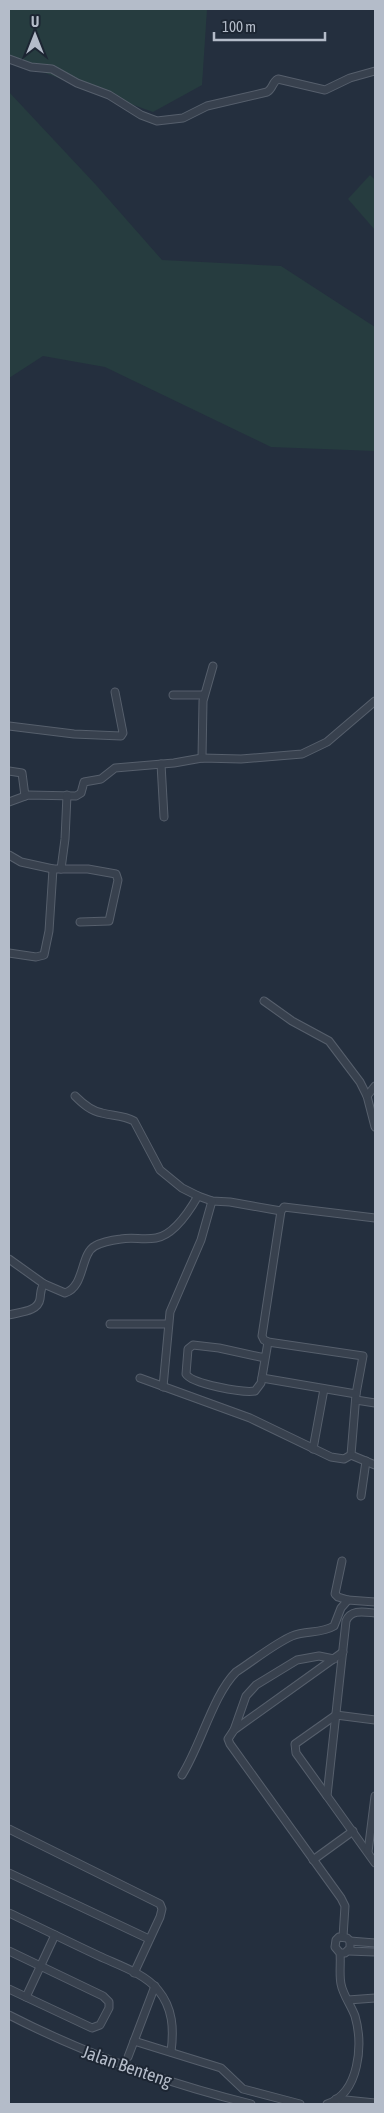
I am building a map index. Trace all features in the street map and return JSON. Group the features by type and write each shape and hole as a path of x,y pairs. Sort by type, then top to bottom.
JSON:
{"street":[{"path":"9,58 31,67 52,69 70,80 109,95 141,115 157,120 183,118 207,106 267,92 271,90 274,81 278,79 325,90 350,78 375,71"},
{"path":"202,758 204,695 213,666"},
{"path":"9,726 74,734 121,736 123,733 115,692"},
{"path":"172,695 204,695"},
{"path":"9,802 24,796 79,794 84,782 102,779 113,769 178,763 202,758 241,759 302,754 327,742 375,701"},
{"path":"161,764 164,817"},
{"path":"9,771 22,773 24,796"},
{"path":"9,953 36,957 44,955 49,931 50,895 65,839 67,795"},
{"path":"9,855 21,862 57,869 88,868 113,873 117,876 109,921 80,922"},
{"path":"264,1000 292,1020 329,1040 358,1079 367,1096 375,1127"},
{"path":"367,1096 375,1086"},
{"path":"75,1096 88,1108 101,1113 128,1117 134,1121 160,1170 182,1188 212,1201 230,1202 281,1211"},
{"path":"9,1259 44,1284 62,1292 68,1292 76,1283 89,1253 94,1247 116,1240 161,1236 185,1218 198,1196"},
{"path":"163,1387 168,1324 175,1298 200,1240 212,1201"},
{"path":"351,1455 356,1397 363,1356 268,1342 262,1336 281,1211 286,1206 375,1218"},
{"path":"9,1314 36,1307 40,1302 41,1288 44,1284"},
{"path":"110,1324 168,1324"},
{"path":"265,1358 197,1345 189,1348 186,1358 186,1374 193,1380 248,1392 258,1389 262,1378 268,1342"},
{"path":"140,1378 250,1418 313,1449 336,1458 344,1458 351,1455 375,1465"},
{"path":"262,1378 324,1389 375,1403"},
{"path":"313,1449 324,1389"},
{"path":"361,1496 366,1461"},
{"path":"342,1561 335,1594 350,1600 375,1602"},
{"path":"350,1600 354,1613"},
{"path":"182,1775 192,1761 229,1679 236,1672 290,1636 324,1631 334,1626 341,1608 350,1600"},
{"path":"327,1796 346,1621 349,1615 354,1613 375,1613"},
{"path":"343,1652 234,1730 229,1736 230,1744 344,1902 343,1936"},
{"path":"234,1730 246,1696 256,1685 297,1660 318,1656 334,1659"},
{"path":"375,1720 336,1715 300,1739 295,1746 298,1756 375,1862"},
{"path":"368,1852 375,1796"},
{"path":"9,1829 158,1902 162,1909 161,1914 134,1973"},
{"path":"313,1860 353,1832"},
{"path":"9,1873 149,1939"},
{"path":"9,1913 134,1973 155,1986 164,1998 171,2015 173,2029 171,2052"},
{"path":"26,1997 55,1935"},
{"path":"343,1936 350,1941 375,1943"},
{"path":"343,1936 336,1940 335,1947 345,1952 375,1952"},
{"path":"326,2104 336,2099 351,2081 356,2063 356,2022 340,1982 341,1963 345,1952 351,1945 350,1941"},
{"path":"9,1951 41,1965 107,1999 109,2008 103,2022 96,2028 92,2028 9,1989"},
{"path":"128,2057 155,1986"},
{"path":"348,2000 375,1998"},
{"name":"Jalan Benteng","path":"9,2015 100,2058 148,2075 251,2104"},
{"path":"134,2041 221,2068 243,2089 300,2104"},
{"path":"336,2099 375,2103"}],"green space":[{"path":"9,9 207,9 202,85 153,112 9,60"},
{"path":"9,92 96,185 162,260 281,266 375,327 375,451 271,447 105,367 43,356 9,378"},
{"path":"370,175 375,180 375,230 348,199"}]}
